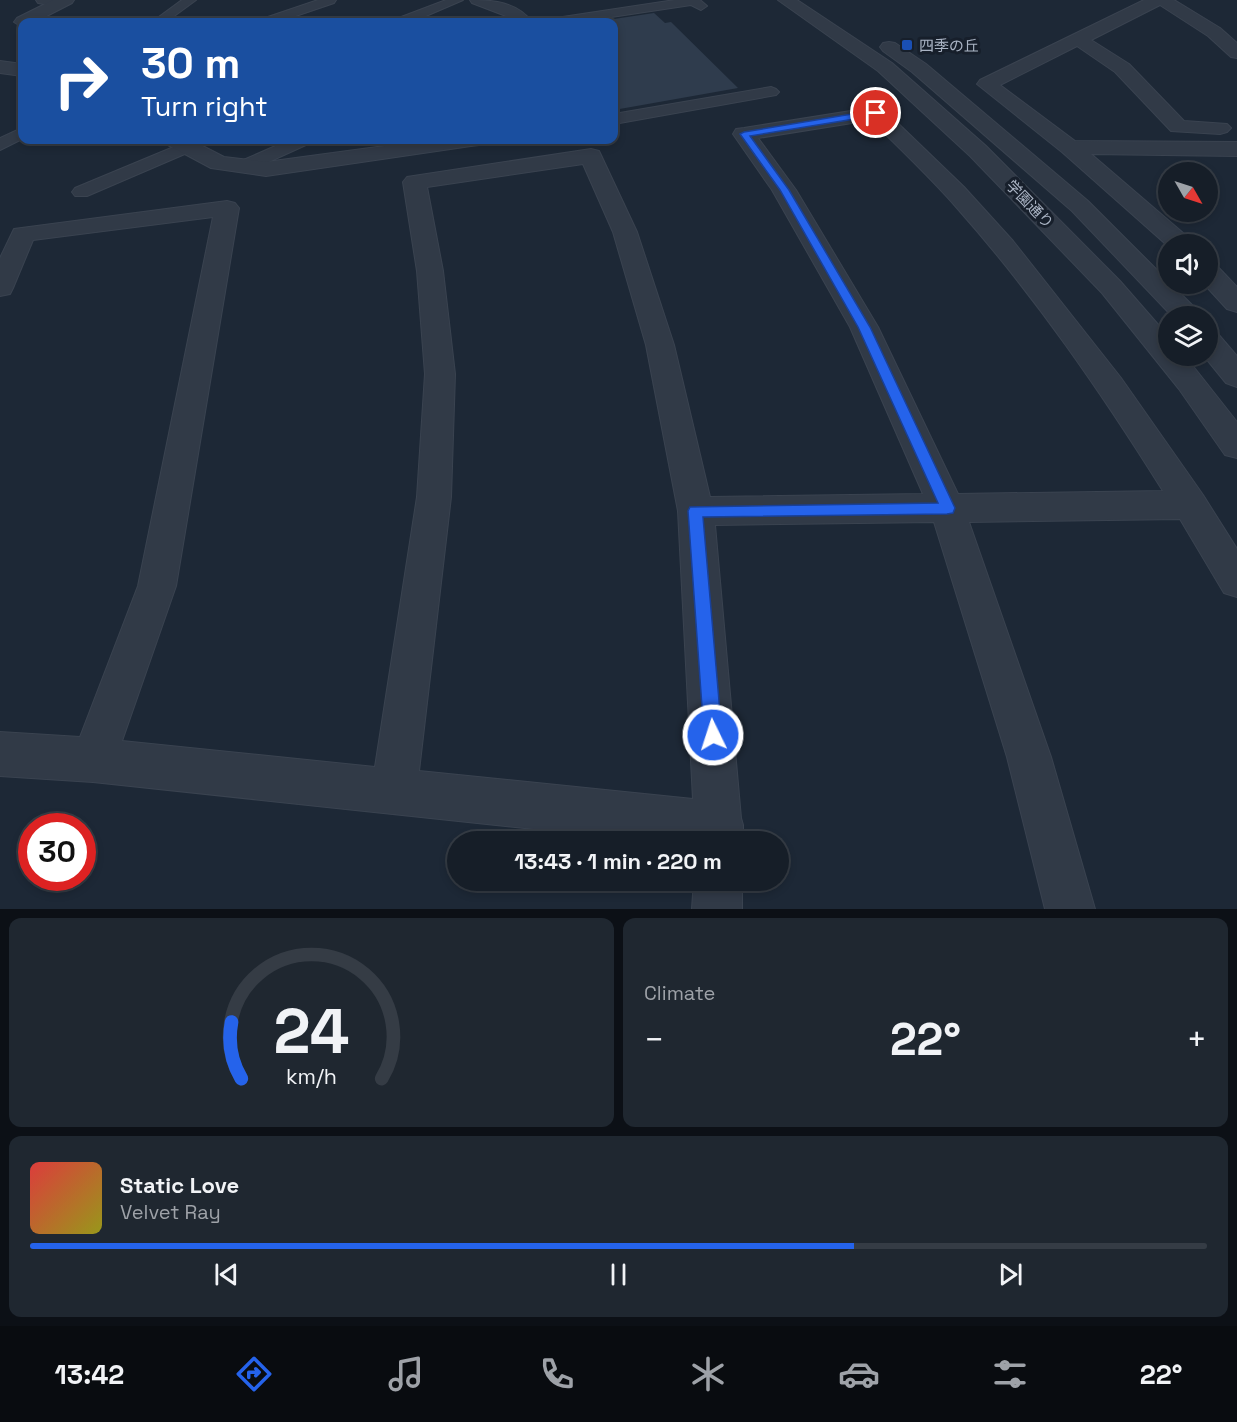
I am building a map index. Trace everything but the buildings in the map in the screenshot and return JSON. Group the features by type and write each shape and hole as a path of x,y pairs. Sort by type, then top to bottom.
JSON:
{"street":[{"name":"学園通り","path":"786,0 885,67 978,152 1111,287 1190,381 1237,446"},
{"name":"学園通り","path":"818,0 919,68 1071,199 1177,306"},
{"path":"1157,0 987,84 1070,147 1170,234"},
{"path":"1163,0 1214,32 1237,53"},
{"path":"30,18 57,1"},
{"path":"483,1 512,12 519,18"},
{"path":"1078,39 1122,68 1178,127 1237,129"},
{"path":"0,67 18,69"},
{"path":"1070,909 1029,757 947,508 864,327 784,190 744,134 876,113 966,202 1029,278 1121,400 1191,505 1237,581"},
{"path":"184,144 219,163 266,169 443,144"},
{"path":"1070,147 1237,149"},
{"path":"394,792 434,497 440,375 430,271 415,182 591,156 625,232 660,345 696,511 719,831"},
{"path":"0,288 23,234 227,208 157,586 93,760"},
{"path":"1218,283 1237,303"},
{"path":"1218,353 1237,376"},
{"path":"696,511 1191,505"},
{"path":"0,754 93,760 394,792 703,831"},
{"path":"717,909 718,891"}],"lane":[{"path":"164,18 190,0"},
{"path":"278,18 330,0"},
{"path":"411,18 457,0"},
{"path":"582,18 693,1 701,6"},
{"path":"618,118 771,92"},
{"path":"0,145 18,135"},
{"path":"81,192 180,144"},
{"path":"245,166 293,144"}],"place":[{"name":"四季の丘","path":"907,45"}],"route":[{"path":"713,735 696,511 947,508 864,327 819,246 784,190 744,134 876,113"}]}
